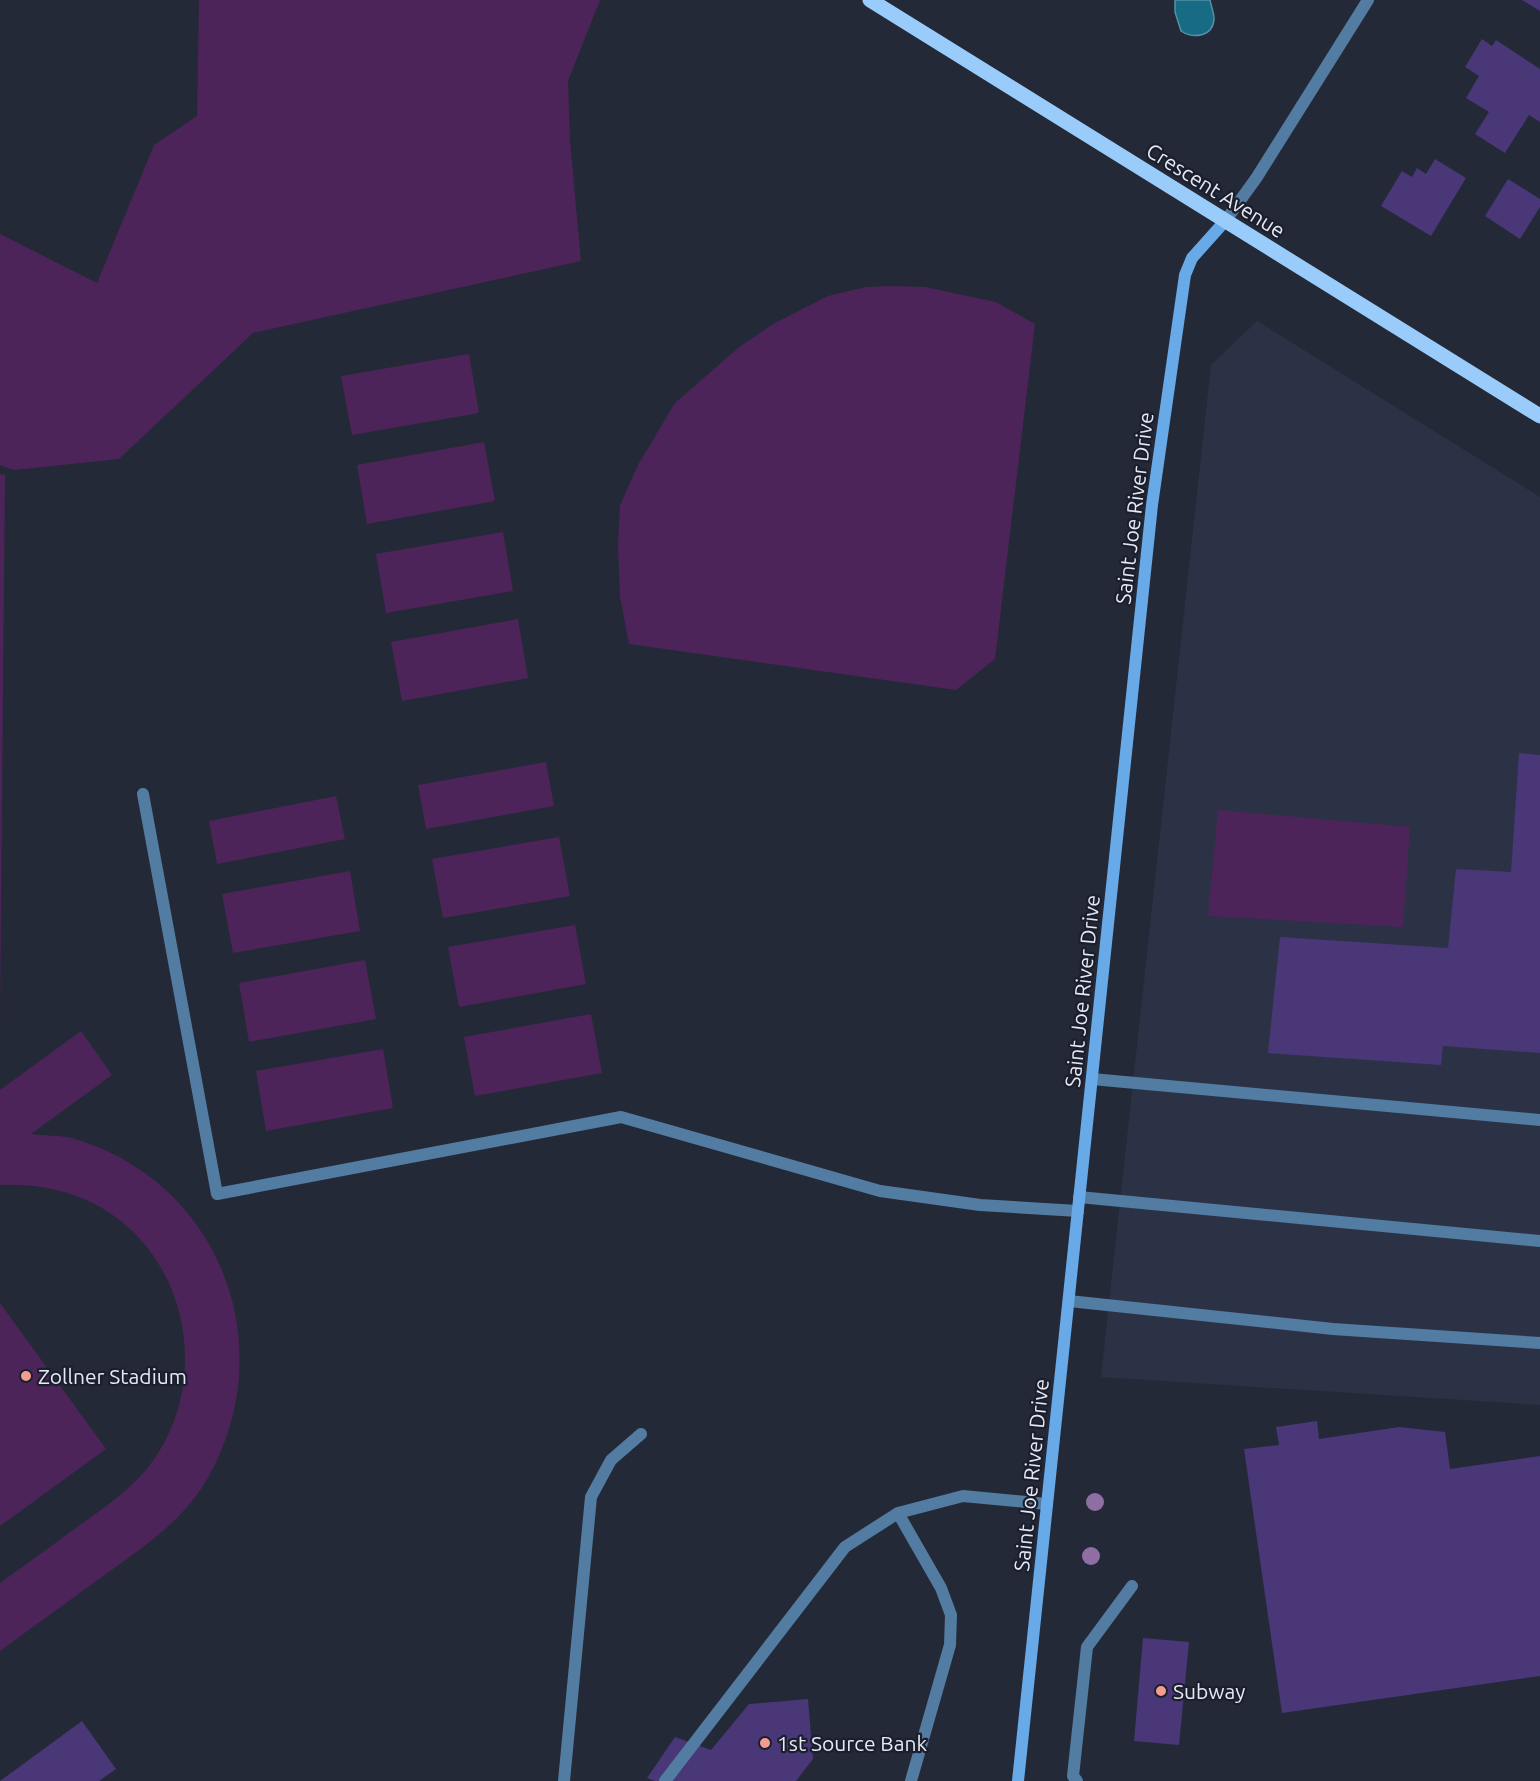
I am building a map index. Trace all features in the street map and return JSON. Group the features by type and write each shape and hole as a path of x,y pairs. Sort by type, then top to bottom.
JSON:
{"main road":[{"name":"Crescent Avenue","path":"870,0 1540,416"},
{"name":"Saint Joe River Drive","path":"1018,1781 1152,505 1185,275 1192,258 1226,220"}],"street":[{"path":"1226,220 1257,177 1368,0"},
{"path":"143,794 217,1194 621,1117 880,1191 980,1204 1078,1211"},
{"path":"1092,1079 1540,1120"},
{"path":"1079,1197 1540,1241"},
{"path":"1069,1301 1333,1329 1540,1343"},
{"path":"564,1781 591,1497 610,1460 641,1434"},
{"path":"665,1781 845,1547 898,1513 963,1496 1047,1504"},
{"path":"898,1513 941,1588 951,1615 950,1645 911,1781"},
{"path":"1077,1781 1074,1776 1088,1647 1132,1586"}],"shaded area":[{"path":"199,0 600,0 568,81 570,141 581,261 253,333 119,459 14,470 0,465 0,234 97,283 154,145 197,116"},
{"path":"866,287 925,287 996,302 1035,324 995,659 956,690 629,644 620,597 618,546 620,505 638,465 675,403 738,348 773,324 828,296"},
{"path":"1257,321 1540,497 1540,1405 1101,1377 1211,365"},
{"path":"469,354 479,413 352,435 341,376"},
{"path":"484,442 495,501 367,524 357,465"},
{"path":"0,474 5,475 0,1017"},
{"path":"503,532 513,591 386,613 376,554"},
{"path":"518,619 528,678 402,701 391,642"},
{"path":"546,762 554,806 426,829 418,785"},
{"path":"336,796 345,839 217,864 209,821"},
{"path":"1218,810 1410,827 1403,927 1208,916"},
{"path":"559,837 570,896 443,918 432,859"},
{"path":"350,871 360,931 233,953 222,894"},
{"path":"575,925 586,984 459,1007 448,947"},
{"path":"365,960 376,1019 249,1042 239,983"},
{"path":"591,1014 602,1073 475,1096 464,1037"},
{"path":"81,1031 112,1075 31,1134 72,1138 125,1160 169,1193 202,1233 226,1280 238,1331 238,1384 226,1438 201,1489 180,1515 143,1547 0,1651 0,1583 109,1504 138,1478 155,1458 173,1424 183,1387 185,1349 179,1312 166,1277 146,1245 118,1219 84,1199 43,1188 0,1185 0,1090"},
{"path":"383,1049 393,1108 266,1131 256,1071"},
{"name":"Zollner Stadium","path":"0,1303 106,1449 0,1526"}],"water":[{"path":"1175,0 1210,0 1214,19 1210,30 1202,35 1191,35 1181,31 1175,12"}],"building":[{"path":"1522,0 1540,0 1540,11"},
{"path":"1482,39 1492,46 1496,40 1540,69 1540,122 1529,115 1505,153 1475,134 1489,112 1466,98 1479,76 1465,67"},
{"path":"1435,159 1466,178 1431,236 1381,206 1402,171 1412,177 1417,168 1426,174"},
{"path":"1508,179 1540,199 1540,207 1520,239 1485,216"},
{"path":"1519,753 1540,755 1540,1053 1443,1046 1441,1065 1268,1053 1280,937 1448,948 1456,869 1511,872"},
{"path":"1317,1421 1319,1439 1399,1427 1445,1432 1450,1469 1540,1456 1540,1676 1282,1713 1244,1449 1279,1445 1276,1427"},
{"name":"Subway","path":"1143,1638 1189,1642 1179,1745 1134,1741"},
{"name":"1st Source Bank","path":"808,1699 813,1759 796,1781 655,1781 647,1778 675,1737 711,1750 749,1704"},
{"path":"82,1721 116,1769 99,1781 0,1781"}],"place":[{"name":"Zollner Stadium","path":"26,1376"},
{"name":"Subway","path":"1161,1691"},
{"name":"1st Source Bank","path":"765,1743"}]}
